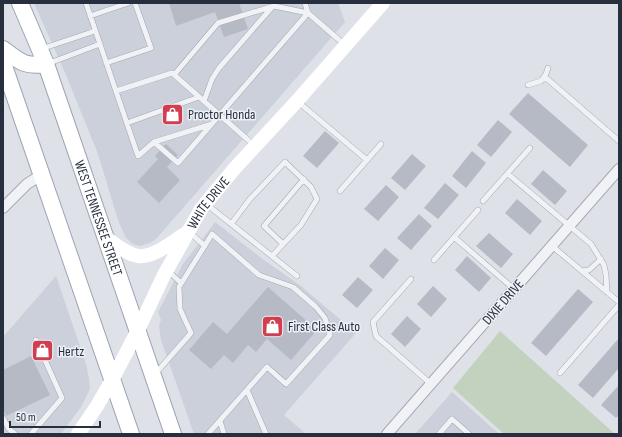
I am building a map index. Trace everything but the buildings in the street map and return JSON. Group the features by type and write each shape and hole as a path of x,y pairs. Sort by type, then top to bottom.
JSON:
{"main road":[{"name":"WEST TENNESSEE STREET","path":"20,3 43,57 173,434"},
{"path":"3,49 21,62 34,66 43,57"},
{"path":"3,63 131,434"}],"street":[{"name":"WHITE DRIVE","path":"78,434 112,380 167,270 188,232 206,204 383,3"},
{"name":"DIXIE DRIVE","path":"387,434 619,169"},
{"path":"3,208 27,184 41,175"},
{"path":"105,237 121,248 139,256 148,255 159,250 188,232"}],"lane":[{"path":"86,3 138,156 154,142 212,124"},
{"path":"90,16 128,3"},
{"path":"106,63 151,48 135,3"},
{"path":"305,3 308,14"},
{"path":"204,101 212,79 219,68 274,6"},
{"path":"174,75 218,23 274,6 308,14 346,45"},
{"path":"154,142 178,163 308,14"},
{"path":"43,57 96,31"},
{"path":"43,57 100,44"},
{"path":"528,85 541,82 545,77 548,68"},
{"path":"116,91 172,73 256,146"},
{"path":"545,77 619,141"},
{"path":"127,123 199,97"},
{"path":"298,101 367,160"},
{"path":"340,191 381,144"},
{"path":"483,201 530,148"},
{"path":"231,224 250,199 285,162 304,179 311,187 317,198 301,225 272,256"},
{"path":"508,174 591,244 604,265 606,275 606,292"},
{"path":"283,244 264,226 304,179"},
{"path":"206,204 297,276"},
{"path":"434,260 478,210"},
{"path":"188,232 205,246"},
{"path":"153,376 191,333 180,309 179,287 212,234 260,275 293,287 316,307 325,318 330,335 286,384 267,367 208,434"},
{"path":"454,237 514,289"},
{"path":"552,246 619,304 560,373"},
{"path":"582,271 590,270 601,259"},
{"path":"167,270 181,283"},
{"path":"411,279 373,322 376,336 431,384"},
{"path":"31,434 62,398 36,340"},
{"path":"247,390 266,434"},
{"path":"3,418 9,429 14,434"},
{"path":"439,434 452,419 470,434"},
{"path":"220,421 224,434"}],"shaded area":[{"name":"Proctor Honda","path":"34,3 338,3 345,22 156,239 150,243 140,246 133,244 126,238 118,220 98,154 66,75"},
{"path":"215,222 264,260 301,286 356,333 284,415 306,434 194,434 161,340 159,326 161,320 158,312 183,264"},
{"name":"Hertz","path":"56,276 86,364 90,389 81,407 61,434 3,434 3,337"},
{"path":"452,392 499,434 415,434"}],"green space":[{"path":"500,331 615,434 504,434 453,388"}],"place":[{"name":"Proctor Honda","path":"173,114"},
{"name":"First Class Auto","path":"273,326"},
{"name":"Hertz","path":"42,351"}]}
